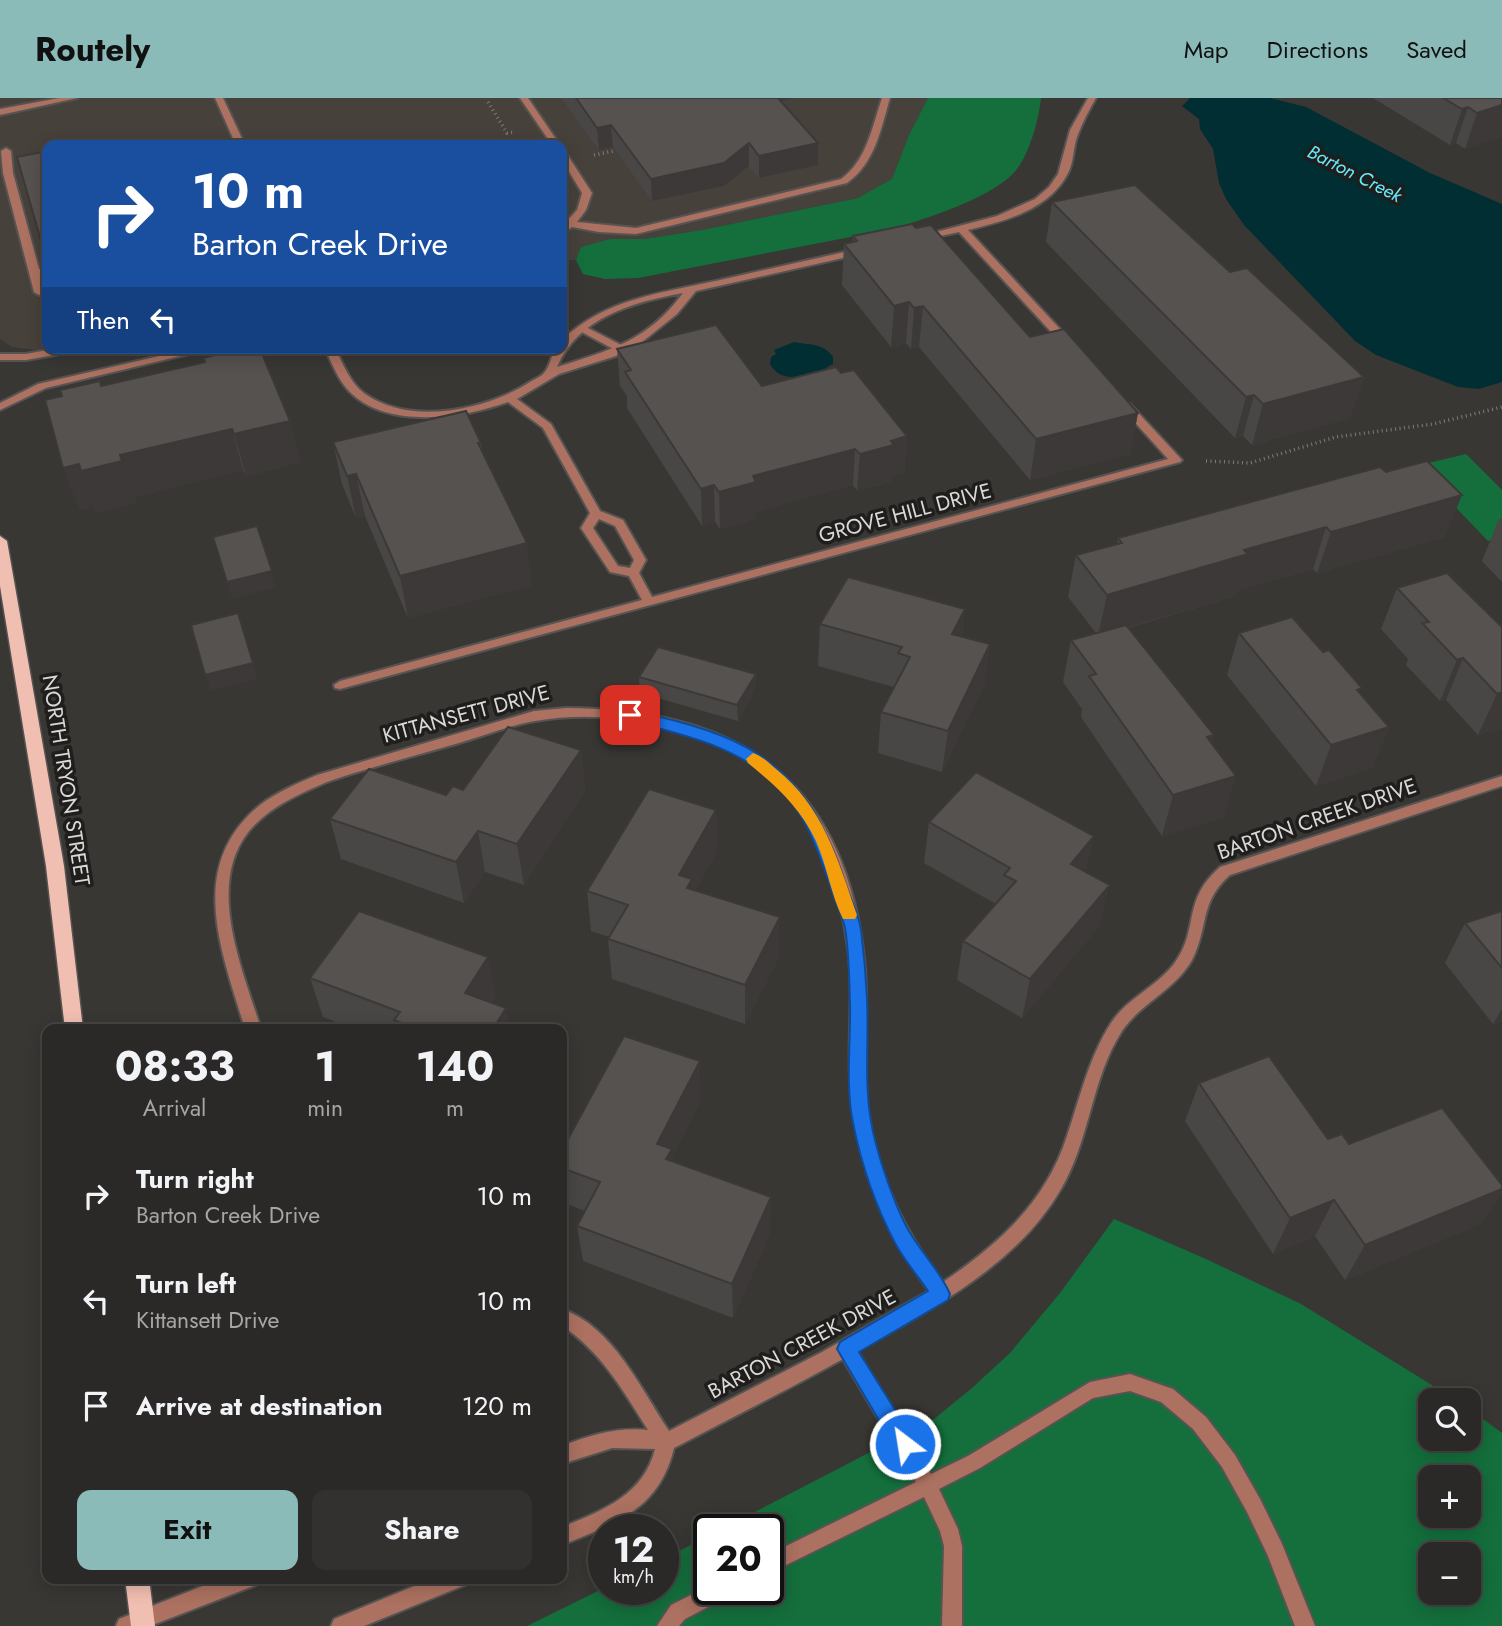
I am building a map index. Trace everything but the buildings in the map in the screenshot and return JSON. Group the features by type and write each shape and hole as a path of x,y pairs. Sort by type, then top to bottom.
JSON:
{"main road":[{"name":"NORTH TRYON STREET","path":"0,541 55,866 73,1024"},
{"path":"137,1584 137,1624"}],"street":[{"path":"0,112 73,98"},
{"path":"219,98 239,140"},
{"path":"524,98 553,140"},
{"path":"567,227 636,231 844,181 852,176 862,163 887,98"},
{"path":"914,239 1018,211 1045,195 1066,167 1077,126 1092,98"},
{"path":"6,151 8,173 39,292"},
{"path":"567,161 587,193 583,208 567,226"},
{"path":"961,228 1077,354"},
{"path":"567,342 582,328 614,308 635,299 692,289 874,248"},
{"path":"35,273 42,272"},
{"path":"333,354 345,377 359,395 385,407 417,413 454,413 509,398 549,375 621,349 670,315 692,289"},
{"path":"582,328 621,349"},
{"path":"0,357 43,354"},
{"path":"0,407 42,386 183,354"},
{"path":"549,375 558,354"},
{"path":"1115,394 1176,460"},
{"path":"509,398 547,426 596,513 619,523 640,561 633,573"},
{"name":"GROVE HILL DRIVE","path":"340,685 1176,460"},
{"path":"596,513 587,528 602,554 614,569 633,573 649,602"},
{"name":"KITTANSETT DRIVE","path":"252,1024 222,913 221,884 224,864 244,828 278,800 302,787 346,770 556,712 588,711 630,715 678,726 715,739 761,764 790,788 824,841 853,928 858,1001 857,1071 862,1121 872,1162 903,1238 941,1294"},
{"name":"BARTON CREEK DRIVE","path":"666,1441 846,1349 941,1294 1004,1248 1045,1202 1068,1156 1107,1044 1132,1009 1177,973 1187,957 1200,902 1213,880 1225,871 1502,781"},
{"path":"567,1320 580,1326 597,1341 666,1441 656,1476 636,1500 618,1512 567,1534"},
{"path":"846,1349 929,1485 949,1529 953,1546 952,1626"},
{"path":"784,1557 995,1450 1068,1403 1102,1385 1130,1383 1160,1390 1188,1409 1201,1424 1253,1501 1271,1537 1305,1626"},
{"path":"567,1453 618,1436 666,1441"},
{"path":"137,1624 234,1584"},
{"path":"341,1626 443,1584"},
{"path":"667,1626 678,1612 693,1604"}],"path":[{"path":"1176,460 1250,463 1336,437 1433,424 1502,407"}],"shaded area":[{"path":"0,98 928,98 909,135 892,179 858,198 702,230 644,239 610,239 582,247 576,260 567,261 567,140 42,140 42,349 12,347 0,339"}],"green space":[{"path":"928,98 1041,98 1033,135 1017,169 993,189 957,207 887,230 638,278 605,279 583,274 576,260 581,247 610,239 644,239 702,230 858,198 892,179 909,135"},
{"path":"1466,454 1502,490 1502,537 1488,541 1416,466"},
{"path":"1114,1219 1301,1304 1437,1388 1418,1388 1418,1451 1481,1451 1481,1418 1502,1433 1502,1626 527,1626 588,1596 588,1605 679,1605 679,1551 693,1544 693,1605 784,1605 784,1514 751,1514 934,1419 1010,1353 1060,1293"}],"water":[{"name":"Barton Creek","path":"1190,98 1270,98 1306,107 1430,173 1502,204 1502,382 1479,389 1458,387 1376,355 1355,341 1244,225 1226,199 1219,183 1213,149 1200,129 1199,119 1182,106"},
{"path":"794,342 825,349 833,357 833,364 827,367 828,371 812,375 781,375 770,364 771,357 776,354 774,350"}],"slow traffic":[{"path":"753,759 790,788 807,811 824,841 849,915"}],"route":[{"path":"630,715 678,726 715,739 768,769 790,788 824,841 853,928 858,1001 857,1071 862,1121 872,1162 903,1238 941,1294 846,1349 905,1444"}]}
